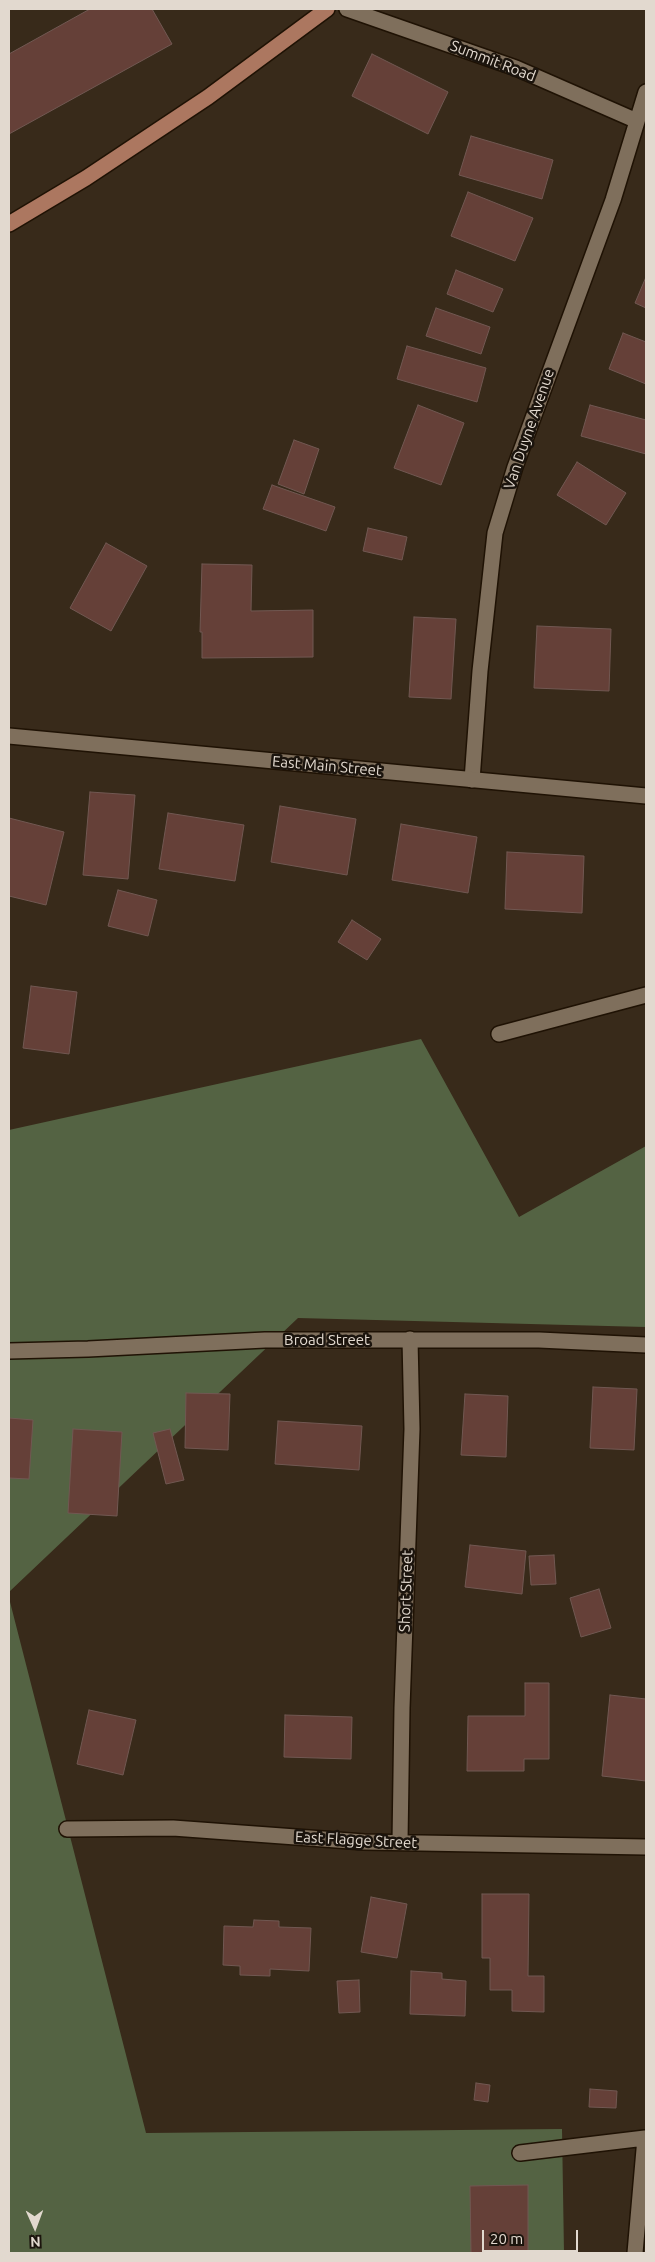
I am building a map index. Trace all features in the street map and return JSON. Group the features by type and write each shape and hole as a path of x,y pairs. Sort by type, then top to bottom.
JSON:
{"main road":[{"path":"9,224 86,178 208,97 327,9"}],"street":[{"name":"Summit Road","path":"347,9 516,68 637,121"},
{"name":"Van Duyne Avenue","path":"472,780 480,671 495,533 514,467 613,200 646,92"},
{"name":"East Main Street","path":"9,736 646,796"},
{"path":"500,1034 646,995"},
{"name":"Short Street","path":"400,1842 402,1708 412,1429 410,1339"},
{"name":"Broad Street","path":"9,1351 265,1340 538,1340 646,1345"},
{"name":"East Flagge Street","path":"66,1829 174,1828 400,1842 646,1847"},
{"path":"520,2153 645,2138 635,2253"}],"green space":[{"path":"421,1039 519,1217 646,1146 646,1327 298,1318 9,1592 9,1130"},
{"path":"9,1598 146,2133 562,2129 564,2253 9,2253"}],"building":[{"path":"90,9 152,9 172,44 9,134 9,54"},
{"path":"372,54 448,92 428,134 352,96"},
{"path":"471,136 553,160 542,199 459,175"},
{"path":"468,192 533,218 515,261 451,236"},
{"path":"456,270 503,289 493,312 447,294"},
{"path":"646,277 646,308 635,303"},
{"path":"436,308 490,327 481,354 426,336"},
{"path":"623,333 646,342 646,384 609,369"},
{"path":"407,346 486,368 477,402 397,379"},
{"path":"418,405 464,423 441,485 394,468"},
{"path":"590,405 646,420 646,454 581,436"},
{"path":"294,440 319,449 304,494 278,484"},
{"path":"577,462 626,493 606,525 557,495"},
{"path":"272,485 335,507 326,531 263,509"},
{"path":"368,528 407,537 402,560 363,551"},
{"path":"106,543 147,566 111,631 70,608"},
{"path":"202,564 252,565 251,611 313,610 313,657 202,658 202,632 200,632"},
{"path":"414,617 456,619 451,699 409,697"},
{"path":"537,626 611,629 609,691 534,688"},
{"path":"90,792 135,795 128,879 83,875"},
{"path":"280,806 356,819 347,875 271,862"},
{"path":"168,813 244,825 235,881 159,869"},
{"path":"9,818 64,832 46,905 9,896"},
{"path":"401,824 477,837 468,893 392,880"},
{"path":"507,852 584,856 582,913 505,909"},
{"path":"118,890 157,900 148,936 108,926"},
{"path":"352,920 381,939 367,960 338,942"},
{"path":"31,986 77,992 69,1054 23,1048"},
{"path":"593,1387 637,1389 634,1450 590,1448"},
{"path":"186,1393 230,1394 228,1450 185,1448"},
{"path":"465,1394 508,1396 506,1457 461,1455"},
{"path":"9,1418 33,1420 29,1479 9,1478"},
{"path":"278,1421 362,1426 359,1470 275,1464"},
{"path":"73,1429 122,1432 117,1516 68,1513"},
{"path":"170,1429 184,1480 166,1484 153,1433"},
{"path":"470,1545 526,1551 522,1594 465,1587"},
{"path":"554,1555 556,1584 531,1585 529,1556"},
{"path":"599,1589 611,1628 581,1637 570,1598"},
{"path":"525,1683 549,1683 549,1759 524,1759 524,1771 467,1771 468,1716 525,1716"},
{"path":"610,1695 646,1699 646,1781 602,1776"},
{"path":"89,1710 136,1720 123,1775 77,1764"},
{"path":"285,1715 352,1717 351,1759 284,1757"},
{"path":"482,1894 529,1894 528,1976 544,1976 544,2012 512,2011 512,1990 490,1990 490,1958 482,1958"},
{"path":"371,1897 407,1904 397,1958 361,1952"},
{"path":"254,1920 279,1921 279,1927 311,1928 309,1971 270,1969 270,1976 240,1975 240,1966 223,1965 224,1926 253,1927"},
{"path":"411,1971 442,1973 442,1979 466,1981 465,2016 410,2014"},
{"path":"359,1980 360,2012 339,2013 337,1981"},
{"path":"476,2083 490,2085 488,2102 474,2100"},
{"path":"590,2089 617,2091 616,2108 589,2107"},
{"path":"528,2185 528,2253 471,2253 470,2186"}]}
